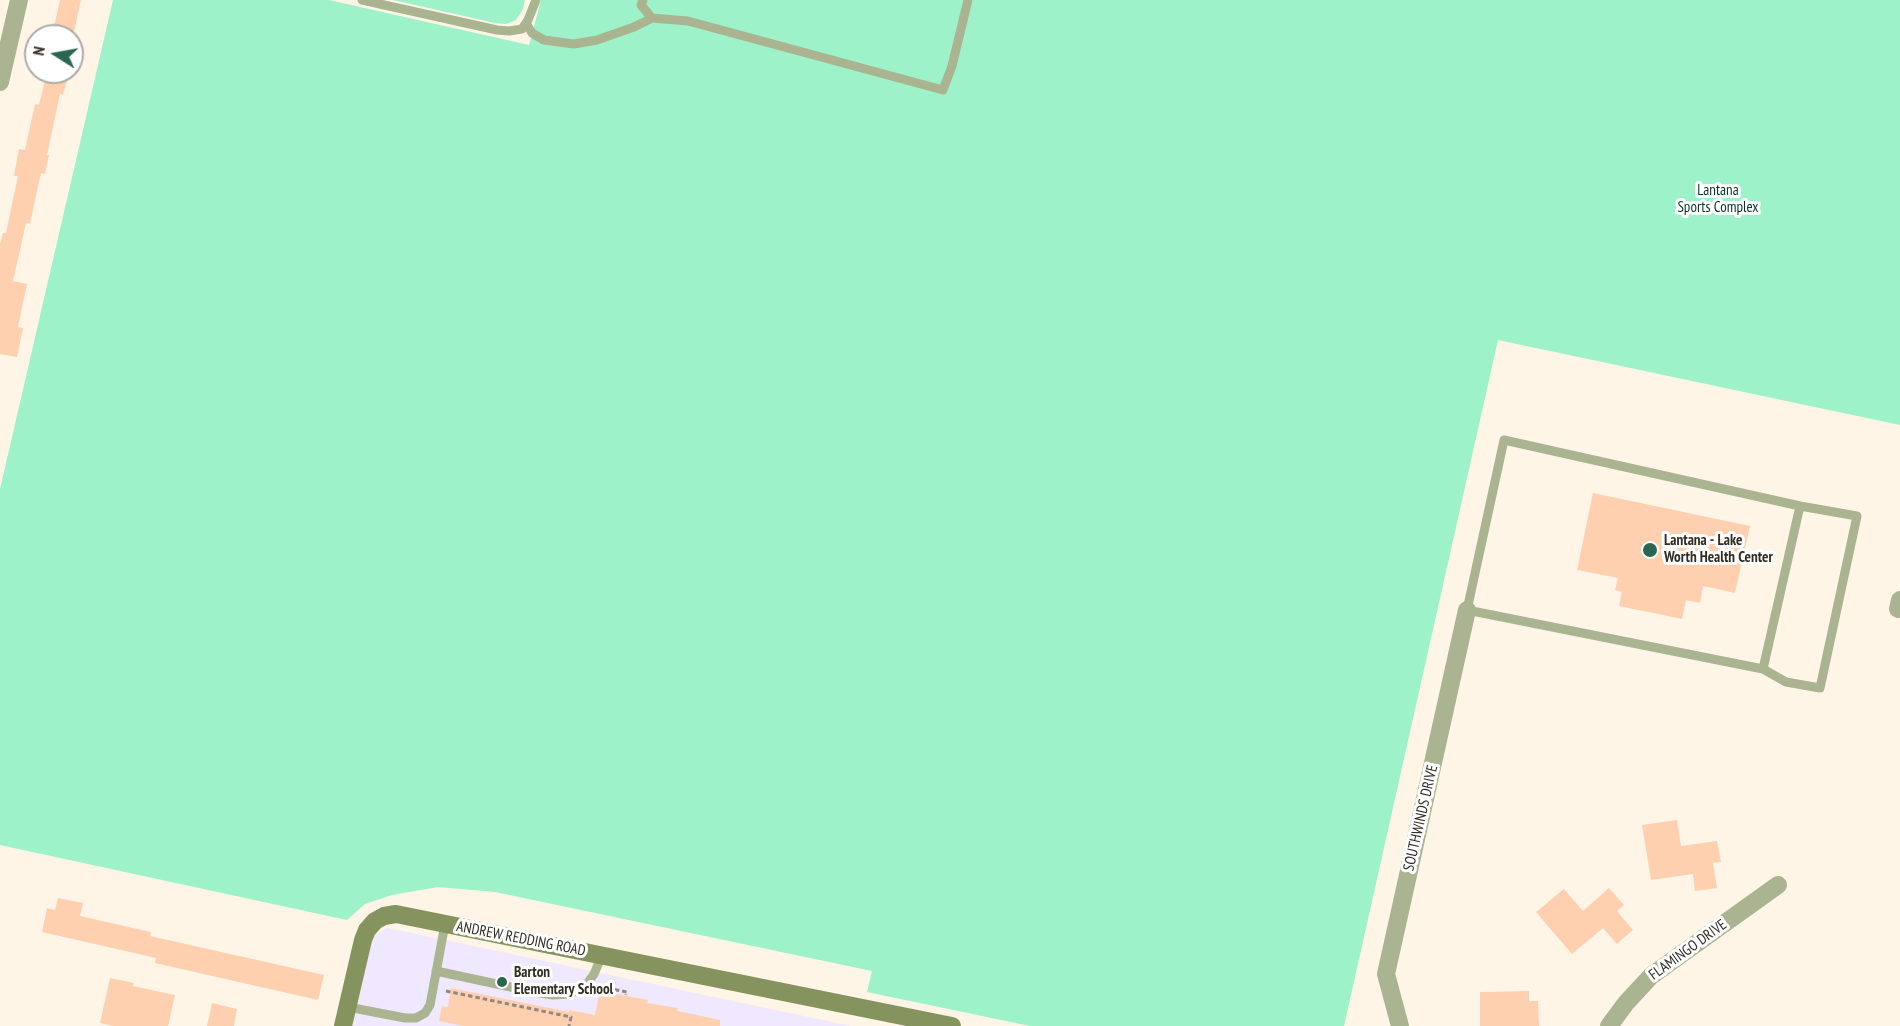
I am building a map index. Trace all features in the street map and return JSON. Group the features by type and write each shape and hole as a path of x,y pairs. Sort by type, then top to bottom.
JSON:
{"street":[{"path":"0,82 19,0"},
{"path":"1900,600 1898,609 1900,609"},
{"name":"SOUTHWINDS DRIVE","path":"1400,1026 1386,974 1467,609"},
{"name":"FLAMINGO DRIVE","path":"1609,1026 1651,976 1778,885"},
{"name":"ANDREW REDDING ROAD","path":"343,1026 367,930 375,921 384,916 396,914 952,1026"}],"lane":[{"path":"362,0 509,31 524,26 536,0"},
{"path":"643,0 641,5 651,18"},
{"path":"524,26 544,40 574,44 597,40 634,27 651,18 688,21 943,90 952,66 968,0"},
{"path":"1504,440 1800,506 1857,516 1820,688 1786,682 1763,669 1467,609 1504,440"},
{"path":"1763,669 1800,506"},
{"path":"348,1007 405,1018 416,1018 425,1013 430,1005 445,924"},
{"path":"436,971 553,995 569,994 584,988 594,974 602,955"}],"path":[{"path":"586,985 627,992 626,995"},
{"path":"446,991 571,1017 569,1026"}],"shaded area":[{"name":"Barton Elementary School","path":"386,928 851,1026 353,1026 372,938"}],"green space":[{"name":"Lantana Sports Complex","path":"113,0 329,0 529,45 541,0 1900,0 1900,425 1498,340 1344,1026 1030,1026 867,992 872,971 495,892 438,887 392,895 365,904 347,920 0,845 0,489"},
{"path":"393,0 525,0 523,9 516,20 506,24"}],"building":[{"path":"60,0 81,0 76,24 55,24"},
{"path":"44,84 66,84 63,95 60,94 45,174 41,173 30,224 26,223 13,281 27,284 18,327 23,328 17,357 0,354 0,244 3,233 6,233 18,176 14,176 19,149 25,150 35,104 39,105"},
{"path":"1593,493 1750,526 1735,593 1703,586 1700,603 1686,600 1682,619 1619,606 1622,592 1615,590 1618,578 1577,570"},
{"path":"1677,820 1681,846 1717,841 1721,862 1713,863 1717,888 1695,891 1693,874 1651,880 1642,825"},
{"path":"1609,888 1624,905 1617,911 1633,930 1617,944 1603,928 1572,954 1536,912 1564,889 1583,911"},
{"path":"58,898 83,903 80,916 151,932 150,936 324,975 318,1000 155,963 156,958 42,932 47,908 55,910"},
{"path":"110,978 134,983 133,986 175,995 168,1026 113,1026 100,1023"},
{"path":"451,988 569,1012 569,1010 595,1015 600,991 648,1000 647,1003 677,1008 678,1011 720,1020 720,1026 463,1026 439,1021 442,1006 448,1007"},
{"path":"1529,991 1529,1001 1538,1001 1539,1026 1480,1026 1480,992"},
{"path":"212,1003 237,1009 234,1026 207,1026"}],"place":[{"name":"Lantana - Lake Worth Health Center","path":"1650,550"},
{"name":"Barton Elementary School","path":"502,982"}]}
